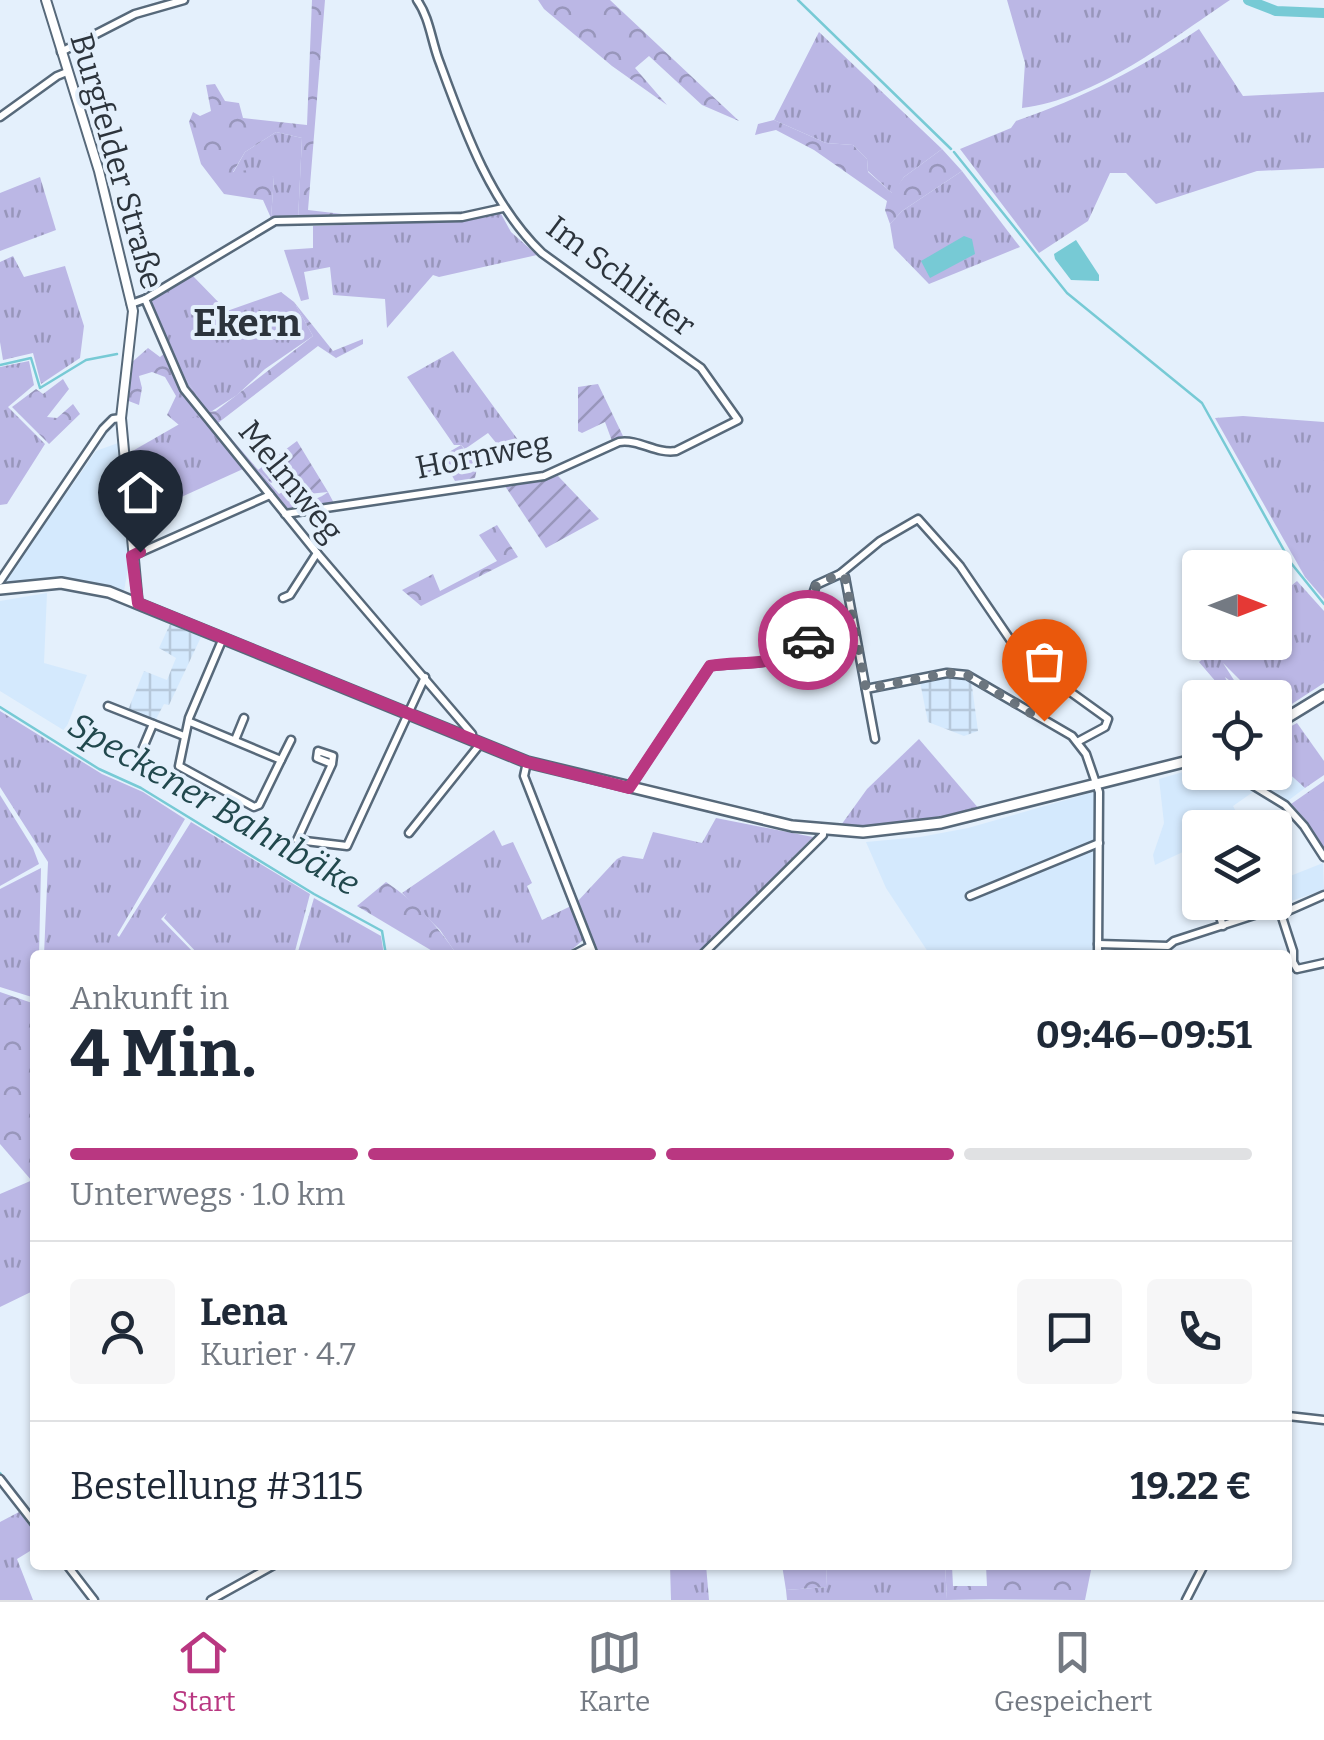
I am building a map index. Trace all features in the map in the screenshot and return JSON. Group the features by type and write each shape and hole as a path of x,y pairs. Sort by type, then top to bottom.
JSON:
{"main road":[{"path":"0,585 62,582 93,587 527,762 773,822 823,830 908,828 1182,763"},
{"path":"1292,715 1324,695"}],"street":[{"name":"Burgfelder Straße","path":"46,0 99,171 131,304 133,326 123,378 121,418 138,603"},
{"path":"60,52 135,14 184,0"},
{"name":"Im Schlitter","path":"418,0 458,108 503,208 520,231 542,253 701,368 738,420"},
{"path":"0,117 67,72"},
{"path":"131,304 274,221 462,216 503,208"},
{"name":"Melmweg","path":"145,299 184,389 472,734"},
{"path":"0,585 103,430 113,419 121,418"},
{"name":"Hornweg","path":"285,514 544,476 619,442 632,440 676,452 738,420"},
{"path":"132,556 270,494"},
{"path":"629,788 710,666 766,662 802,647 811,633 816,585 840,574 880,541 918,518 960,566 1022,657 1108,719 1104,727 1079,741"},
{"path":"283,598 290,596 317,553"},
{"path":"840,574 845,577 875,739"},
{"name":"Burgfelder Straße","path":"127,598 133,575"},
{"path":"224,638 184,736 186,747 180,766 254,807 259,806 290,740"},
{"path":"866,689 948,673 967,675 1079,741 1097,785 1098,950"},
{"path":"332,764 297,840 347,846 425,677"},
{"path":"108,706 184,736"},
{"path":"234,741 244,718"},
{"path":"190,722 281,760"},
{"path":"142,750 152,724"},
{"path":"410,834 481,743"},
{"path":"527,762 524,776 592,950"},
{"path":"1260,790 1285,805 1324,857"},
{"path":"707,950 823,830"},
{"path":"970,896 1099,844"},
{"path":"1292,909 1324,895"},
{"path":"1220,920 1222,926"},
{"path":"1171,950 1240,920"},
{"path":"1283,920 1292,955"},
{"path":"1098,944 1159,950"},
{"path":"582,950 590,946"},
{"path":"1292,965 1297,969 1324,963"},
{"path":"1292,1416 1324,1420"},
{"path":"0,1479 30,1518"},
{"path":"71,1570 94,1600"},
{"path":"211,1600 265,1570"},
{"path":"1186,1600 1201,1570"}],"shaded area":[{"path":"118,443 129,563 124,591 93,582 58,579 5,582 96,451"},
{"path":"47,593 44,663 87,675 65,731 0,691 0,601"},
{"path":"170,624 201,637 169,705 164,704 155,721 128,710 144,671 167,680 176,658 159,648"},
{"path":"942,676 971,679 978,731 964,736 928,722 920,682"},
{"path":"1182,772 1182,790 1253,792 1233,806 1235,810 1182,810 1182,852 1155,865 1153,855 1164,823 1159,779"},
{"path":"1292,776 1305,788 1285,803 1265,790 1292,790"},
{"path":"1097,791 1096,950 927,950 886,888 866,842 968,828"},
{"path":"1323,863 1324,890 1292,901 1292,875"}],"green space":[{"path":"312,0 325,0 308,210 342,214 342,219 298,220 302,138 276,132 245,152 233,172 255,169 274,177 271,218 263,200 224,194 201,164 189,122 193,112 200,116 211,111 206,85 215,84 225,101 239,103 243,118 307,125"},
{"path":"538,0 610,0 739,121 702,105 649,56 635,68 667,105 612,66"},
{"path":"1007,0 1230,0 1105,80 1077,93 1022,108 1025,63"},
{"path":"1199,29 1243,96 1324,92 1324,168 1257,171 1156,204 1126,173 1110,173 1088,221 1039,253 960,149 1111,81"},
{"path":"819,32 942,149 904,177 893,194 868,171 867,159 853,145 826,143 774,120"},
{"path":"774,120 826,143 853,145 867,159 868,172 892,193 904,177 942,149 962,171 902,211 890,224 885,210 887,201 814,150 776,130 755,135 758,124"},
{"path":"276,132 302,138 298,220 269,224 274,177 233,173 245,152"},
{"path":"962,171 1020,247 929,284 894,248 890,224 902,211"},
{"path":"40,177 56,230 0,251 0,193"},
{"path":"500,212 511,232 537,255 439,277 433,275 387,328 385,299 333,295 330,267 304,272 309,299 301,301 284,250 313,248 313,226 459,221"},
{"path":"13,256 24,277 65,266 84,326 80,358 41,384 33,353 3,360 0,262"},
{"path":"192,275 227,311 281,292 294,302 313,336 209,413 181,372 149,299"},
{"path":"294,302 333,351 363,339 363,344 336,358 318,346 218,423 279,494 284,491 291,500 306,500 328,492 335,505 280,514 197,415 179,425 167,415 176,396 165,377 152,372 139,376 139,405 126,400 131,363 148,348 160,357 171,348 181,372 209,412 216,411 313,336"},
{"path":"453,351 521,444 506,455 488,433 465,449 454,445 407,377"},
{"path":"29,361 34,385 8,407 45,444 7,504 0,505 0,367"},
{"path":"63,379 69,389 47,417 57,418 73,404 80,414 49,444 12,407 36,389 43,394"},
{"path":"598,384 623,436 612,441 605,422 582,433 578,431 578,387"},
{"path":"197,414 243,469 135,518 129,453"},
{"path":"1243,416 1324,422 1324,599 1305,577 1215,418"},
{"path":"297,441 328,492 308,494 300,484 290,491 280,477 271,483 258,470"},
{"path":"461,445 477,468 475,478 455,481 451,474 453,465 444,463 442,473 431,480 422,468"},
{"path":"558,476 599,519 546,548 505,486"},
{"path":"497,525 518,557 421,606 402,590 433,574 440,591 497,561 479,535"},
{"path":"1297,581 1324,611 1324,683 1292,704 1292,680 1240,680 1223,663 1234,680 1225,677 1226,680 1214,680 1199,662 1201,660 1292,660 1292,585"},
{"path":"0,711 185,819 119,937 191,822 310,894 295,950 194,950 164,918 167,913 161,919 191,950 44,950 48,862 0,787"},
{"path":"1297,723 1324,761 1324,775 1305,788 1292,776 1292,726"},
{"path":"919,739 980,810 900,824 839,828 867,789"},
{"path":"1324,781 1324,851 1306,820 1291,804"},
{"path":"0,795 39,864 0,886"},
{"path":"716,818 813,837 701,950 597,950 577,902 617,859 643,859 653,832 702,843"},
{"path":"494,830 502,846 513,842 532,883 527,886 542,920 571,906 584,939 572,950 454,950 440,930 402,893"},
{"path":"41,868 39,950 30,950 30,996 0,987 0,889"},
{"path":"386,882 425,915 453,950 431,950 357,906"},
{"path":"314,898 381,936 383,950 298,950"},
{"path":"0,992 30,1002 30,1179 0,1144"},
{"path":"30,1181 30,1292 0,1307 0,1194"},
{"path":"19,1512 30,1526 30,1551 17,1559 33,1600 0,1600 0,1522"},
{"path":"670,1570 706,1570 709,1600 671,1600"},
{"path":"783,1570 826,1570 827,1587 786,1590"},
{"path":"826,1570 945,1570 947,1599 989,1600 787,1600 786,1590 827,1587"},
{"path":"945,1570 952,1570 953,1586 987,1586 986,1570 1091,1570 1085,1600 947,1599"}],"water":[{"path":"964,236 972,239 975,254 930,278 921,261"},
{"path":"1076,240 1099,281 1071,280 1055,259 1054,254"}],"waterway":[{"path":"798,0 951,149"},
{"path":"1248,0 1276,11 1324,13"},
{"path":"954,152 1067,293 1202,403 1291,563 1324,604"},
{"path":"0,365 31,358 40,388 86,360 117,354"},
{"name":"Speckener Bahnbäke","path":"0,707 99,769 141,788 382,931 385,950"},
{"path":"0,1473 30,1512"}],"way so far":[{"path":"808,640 812,593 816,585 840,574 845,577 866,689 957,673 976,679 1044,721"}],"district":[{"name":"Ekern","path":"247,323"}],"route":[{"path":"140,552 132,556 138,603 527,762 629,788 710,666 766,662 785,656 808,640"}]}
